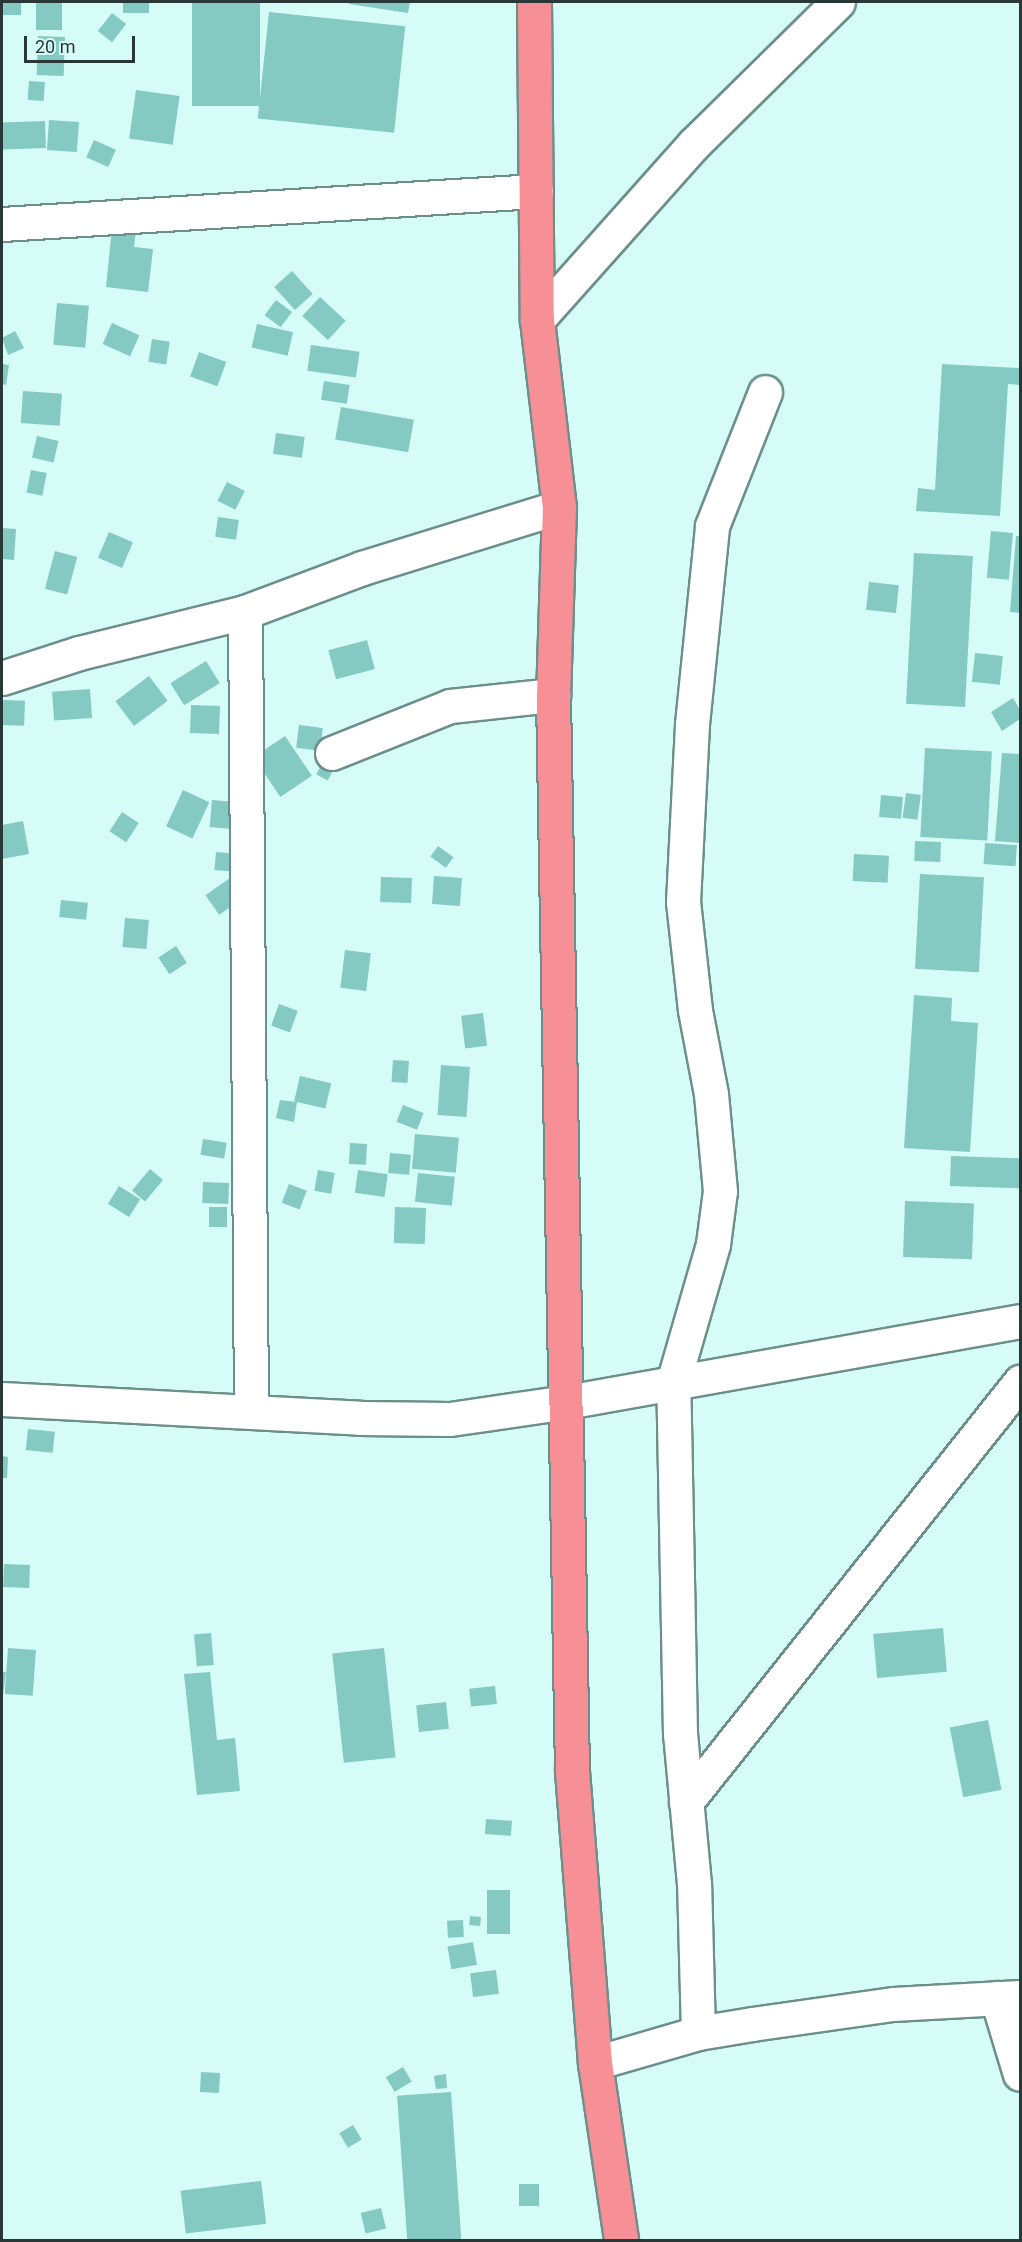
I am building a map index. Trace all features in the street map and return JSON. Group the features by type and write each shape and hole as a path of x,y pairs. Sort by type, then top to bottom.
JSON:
{"highway":[{"path":"534,2 537,320 559,507 553,695 572,1771 595,2063 621,2241"}],"street":[{"path":"537,320 694,144 838,2"},
{"path":"2,224 75,222 536,191"},
{"path":"698,2032 694,1884 680,1734 673,1383 713,1244 720,1191 711,1094 695,1010 683,902 694,713 712,526 765,392"},
{"path":"2,678 79,653 245,612 362,568 559,507"},
{"path":"245,612 251,1411"},
{"path":"332,753 450,706 553,695"},
{"path":"2,1399 360,1418 450,1419 566,1402 1020,1321"},
{"path":"686,1802 1020,1382"},
{"path":"595,2063 698,2032 893,2004 1009,1997 1020,2074"}],"building":[{"path":"2,2 21,2 21,15 2,15"},
{"path":"36,2 62,2 62,30 36,30"},
{"path":"123,2 149,2 149,13 123,13"},
{"path":"192,2 260,2 260,106 192,106"},
{"path":"349,2 410,2 408,13 349,4"},
{"path":"269,12 405,26 394,133 258,118"},
{"path":"112,13 126,24 112,42 98,31"},
{"path":"38,36 65,37 64,76 37,75"},
{"path":"29,81 45,82 44,101 28,100"},
{"path":"136,90 180,96 173,145 129,139"},
{"path":"49,120 79,122 77,152 47,150"},
{"path":"45,121 46,148 3,149 2,123"},
{"path":"94,140 116,150 108,167 86,157"},
{"path":"112,228 136,230 134,247 153,249 148,292 106,287"},
{"path":"292,271 313,294 295,310 274,287"},
{"path":"320,297 346,321 328,340 302,316"},
{"path":"276,300 292,312 281,327 265,315"},
{"path":"57,303 89,306 85,348 53,345"},
{"path":"112,323 139,335 130,356 103,344"},
{"path":"257,324 293,332 288,356 252,347"},
{"path":"15,331 24,348 8,355 2,338"},
{"path":"152,339 170,342 166,365 148,362"},
{"path":"311,345 360,352 356,378 307,371"},
{"path":"199,352 226,362 217,386 190,376"},
{"path":"2,364 9,365 6,385 2,384"},
{"path":"942,364 1020,368 1020,385 1008,384 1000,516 916,511 918,488 935,490"},
{"path":"324,381 350,385 347,404 321,400"},
{"path":"23,391 62,394 60,426 21,423"},
{"path":"341,407 414,420 408,452 335,439"},
{"path":"276,433 305,437 302,458 273,454"},
{"path":"37,436 58,441 53,462 32,457"},
{"path":"31,470 47,473 42,496 27,493"},
{"path":"227,482 245,491 235,510 217,501"},
{"path":"218,517 239,520 236,540 215,537"},
{"path":"2,528 16,529 14,560 2,559"},
{"path":"991,531 1013,533 1009,580 987,578"},
{"path":"109,532 133,542 122,568 98,558"},
{"path":"1016,536 1020,536 1020,613 1010,612"},
{"path":"55,551 77,557 67,595 45,589"},
{"path":"914,553 973,556 965,707 906,704"},
{"path":"869,582 899,585 896,613 866,610"},
{"path":"367,640 375,669 336,679 328,650"},
{"path":"975,653 1003,656 1000,685 972,682"},
{"path":"206,661 220,683 184,705 170,683"},
{"path":"149,676 168,701 134,726 115,701"},
{"path":"90,689 92,718 54,721 52,692"},
{"path":"1013,698 1020,710 1020,719 1002,731 991,712"},
{"path":"2,700 25,701 24,726 2,725"},
{"path":"191,705 220,706 219,734 190,733"},
{"path":"299,725 323,728 320,751 296,748"},
{"path":"285,736 312,776 280,797 253,757"},
{"path":"925,748 992,752 987,840 920,837"},
{"path":"1002,753 1020,754 1020,843 995,841"},
{"path":"323,762 334,768 328,781 316,774"},
{"path":"183,790 209,802 192,839 166,826"},
{"path":"906,793 921,795 917,820 903,818"},
{"path":"881,795 903,797 901,819 879,817"},
{"path":"212,800 235,802 233,829 210,827"},
{"path":"122,812 139,823 126,842 109,831"},
{"path":"23,821 29,854 2,859 2,825"},
{"path":"915,841 941,842 940,862 914,861"},
{"path":"985,843 1017,845 1015,866 984,864"},
{"path":"438,846 453,857 446,868 430,857"},
{"path":"216,852 237,854 235,872 214,870"},
{"path":"854,854 889,856 888,883 853,881"},
{"path":"920,874 984,877 979,972 915,969"},
{"path":"434,876 462,878 460,906 432,904"},
{"path":"381,877 412,878 411,903 380,902"},
{"path":"230,878 244,898 219,915 205,895"},
{"path":"61,900 88,903 86,920 59,917"},
{"path":"125,918 149,920 146,949 122,947"},
{"path":"176,946 187,963 169,974 158,957"},
{"path":"345,950 371,953 366,991 340,988"},
{"path":"914,995 952,998 951,1021 978,1023 970,1152 904,1148"},
{"path":"279,1004 298,1011 290,1032 271,1026"},
{"path":"483,1013 487,1046 465,1048 461,1016"},
{"path":"393,1060 409,1061 407,1083 391,1082"},
{"path":"441,1065 470,1067 466,1117 438,1115"},
{"path":"300,1076 331,1083 325,1109 294,1101"},
{"path":"280,1100 297,1102 294,1122 276,1118"},
{"path":"403,1105 424,1113 417,1130 397,1122"},
{"path":"415,1134 459,1138 456,1173 412,1169"},
{"path":"203,1139 227,1143 224,1159 200,1155"},
{"path":"350,1143 367,1144 366,1165 349,1164"},
{"path":"390,1153 411,1155 409,1175 388,1173"},
{"path":"951,1156 1020,1158 1019,1188 950,1186"},
{"path":"150,1169 163,1180 145,1201 132,1190"},
{"path":"318,1170 335,1173 331,1194 314,1191"},
{"path":"358,1170 388,1174 385,1197 355,1193"},
{"path":"418,1173 455,1177 452,1206 415,1202"},
{"path":"203,1182 229,1183 228,1204 202,1203"},
{"path":"289,1184 307,1191 300,1209 282,1203"},
{"path":"119,1186 140,1199 129,1217 108,1204"},
{"path":"905,1201 974,1203 972,1259 903,1257"},
{"path":"209,1207 227,1207 227,1227 209,1227"},
{"path":"395,1207 426,1208 425,1244 394,1243"},
{"path":"28,1429 55,1432 53,1453 26,1450"},
{"path":"2,1456 8,1457 7,1478 2,1478"},
{"path":"4,1564 30,1565 29,1588 3,1587"},
{"path":"943,1628 947,1672 877,1678 873,1634"},
{"path":"211,1633 214,1665 197,1666 194,1634"},
{"path":"8,1648 36,1650 33,1696 5,1694"},
{"path":"384,1648 395,1757 344,1763 332,1653"},
{"path":"2,1672 6,1672 3,1696 2,1696"},
{"path":"210,1672 217,1740 235,1738 240,1791 197,1795 184,1674"},
{"path":"495,1686 497,1704 471,1707 469,1689"},
{"path":"446,1702 449,1729 419,1732 416,1705"},
{"path":"988,1720 1002,1790 963,1797 950,1727"},
{"path":"486,1819 512,1821 511,1836 485,1834"},
{"path":"487,1890 510,1890 510,1934 487,1934"},
{"path":"470,1916 481,1917 480,1926 469,1925"},
{"path":"463,1920 464,1937 448,1938 447,1921"},
{"path":"473,1942 477,1965 451,1969 447,1947"},
{"path":"496,1970 499,1994 473,1997 470,1973"},
{"path":"403,2067 412,2082 395,2092 386,2077"},
{"path":"201,2072 220,2073 219,2093 200,2092"},
{"path":"446,2074 447,2088 436,2089 434,2076"},
{"path":"451,2092 461,2240 407,2240 397,2096"},
{"path":"353,2125 362,2140 348,2148 339,2133"},
{"path":"261,2181 266,2224 186,2234 181,2191"},
{"path":"519,2184 539,2184 539,2206 519,2206"},
{"path":"381,2208 386,2228 366,2233 361,2213"}]}
